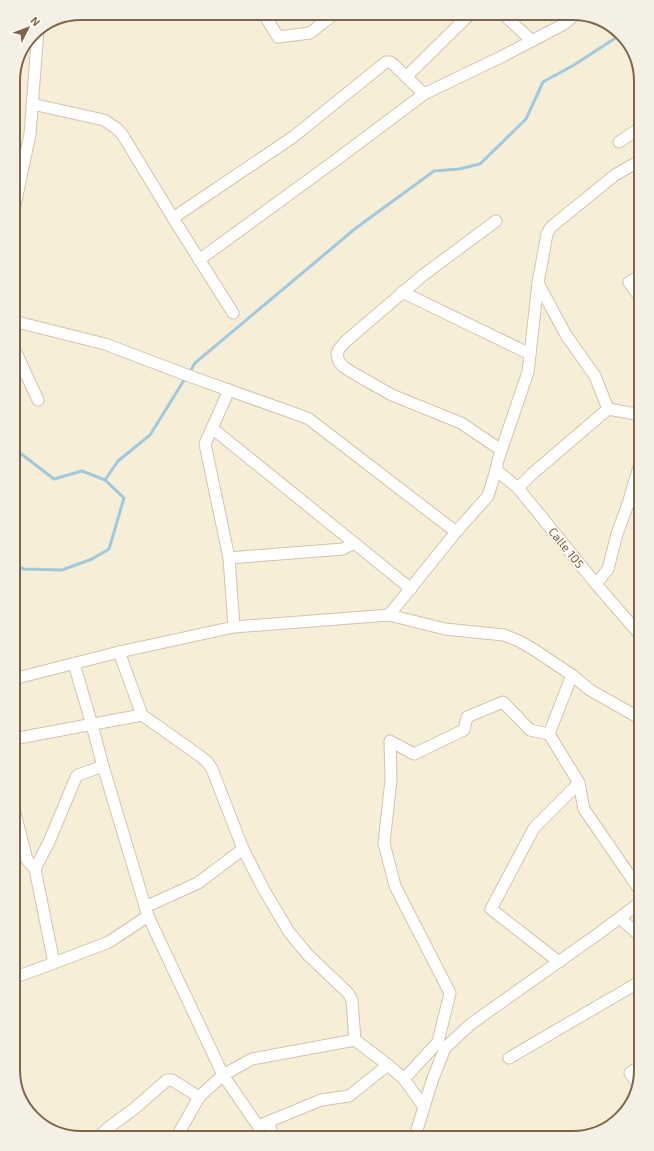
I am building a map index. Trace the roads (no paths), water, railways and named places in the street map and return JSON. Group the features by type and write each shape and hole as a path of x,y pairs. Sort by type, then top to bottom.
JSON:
{"street":[{"path":"267,20 278,37 310,33 328,20"},
{"path":"406,77 464,20"},
{"path":"509,20 532,41"},
{"path":"199,260 330,165 424,94 532,41 569,20"},
{"path":"20,182 30,134 37,48"},
{"path":"173,218 293,137 386,62 390,62 424,94"},
{"path":"32,104 104,120 122,134 233,313"},
{"path":"620,142 634,132"},
{"path":"389,615 456,532 488,496 498,460 528,372 538,283 547,234 551,227 615,175 634,167"},
{"path":"496,221 402,292 530,354"},
{"path":"634,279 629,282 634,289"},
{"path":"538,283 566,335 596,376 608,410"},
{"name":"Calle 105","path":"402,292 341,346 337,354 339,362 353,373 392,395 461,423 498,460 518,488 596,584 634,628"},
{"path":"20,323 105,344 180,373 299,414 309,419 456,532"},
{"path":"20,361 38,400"},
{"path":"229,390 205,444 229,558 234,627"},
{"path":"518,488 532,474 608,410 634,414"},
{"path":"212,428 411,589"},
{"path":"596,584 608,569 617,534 634,484"},
{"path":"229,558 343,549 354,543"},
{"path":"20,677 119,652 234,627 389,615 445,629 504,636 519,641 572,675 590,690 634,715"},
{"path":"119,652 142,715 200,756 212,769 243,849 264,890 289,932 308,955 348,993 352,1000 355,1040"},
{"path":"74,664 146,912 223,1075 258,1126 321,1100 349,1096 388,1065"},
{"path":"549,734 572,675"},
{"path":"417,1131 442,1045 450,993 395,886 384,843 391,780 390,741 414,754 464,730 467,717 503,702 530,730 549,734 579,783 584,809 634,882"},
{"path":"20,738 142,715"},
{"path":"35,869 49,842 76,777 103,766"},
{"path":"559,962 491,909 534,828 579,783"},
{"path":"20,832 27,860 35,869 54,963"},
{"path":"20,849 24,848"},
{"path":"20,975 109,942 146,912 198,883 243,849"},
{"path":"404,1079 442,1045 634,907"},
{"path":"620,918 634,931"},
{"path":"509,1058 634,985"},
{"path":"180,1131 199,1097 223,1075 252,1059 355,1040 404,1079 424,1107"},
{"path":"633,1077 630,1073 634,1070"},
{"path":"105,1131 135,1108 167,1080 172,1080 199,1097"},
{"path":"268,1122 271,1131"}],"waterway":[{"path":"189,373 195,363 356,228 434,171 459,169 480,164 526,119 543,82 574,65 616,38"},
{"path":"20,568 24,569 62,570 92,559 109,549 124,498 105,480 118,461 150,435 186,377"},
{"path":"20,453 54,479 82,471 105,480"}]}
